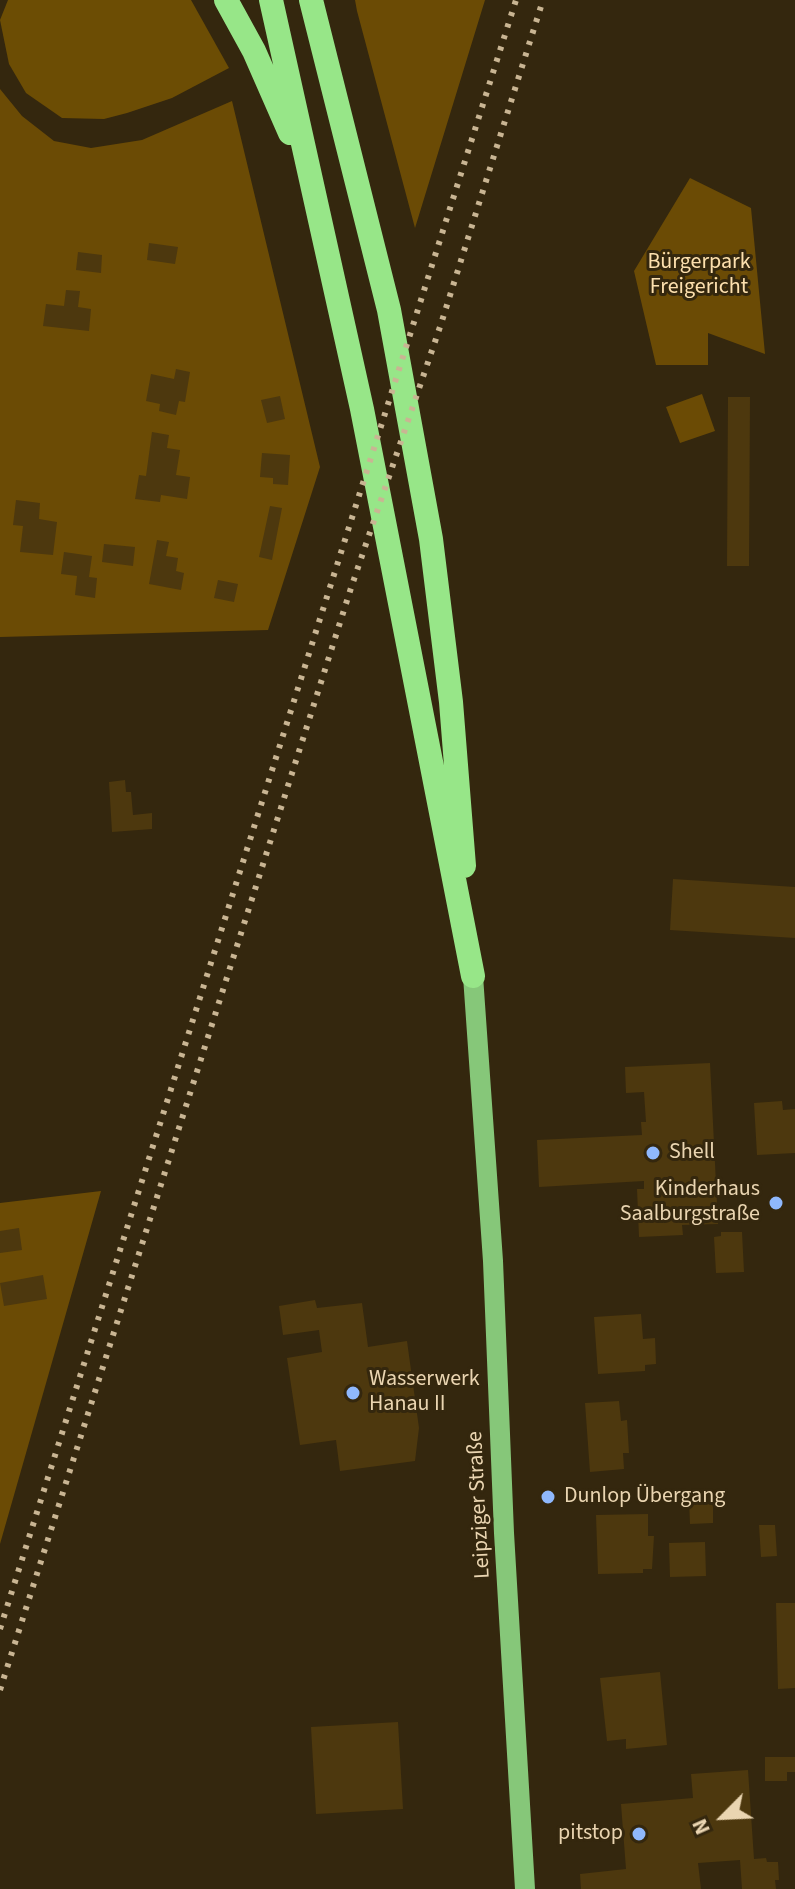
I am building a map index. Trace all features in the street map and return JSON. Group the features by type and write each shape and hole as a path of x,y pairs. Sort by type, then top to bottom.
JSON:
{"highway":[{"path":"226,0 254,51 313,186"},
{"path":"271,0 362,409 473,976"},
{"path":"311,0 389,310 431,539 451,702 473,976"}],"main road":[{"name":"Leipziger Straße","path":"473,976 493,1261 504,1533 525,1889"}],"green space":[{"path":"355,0 485,0 415,228 357,11"},
{"path":"0,89 22,116 54,141 91,148 142,140 232,101 320,467 268,630 0,637"},
{"name":"Bürgerpark Freigericht","path":"690,178 751,208 765,354 708,333 708,365 656,365 634,271"},
{"path":"702,394 715,431 680,443 666,407"},
{"path":"101,1191 0,1544 0,1203"}],"shaded area":[{"path":"8,0 191,0 229,68 172,98 127,113 104,119 62,118 26,93 9,64 0,20"}],"building":[{"path":"149,243 178,247 175,264 147,260"},
{"path":"78,252 102,255 101,273 76,270"},
{"path":"66,290 80,291 78,307 91,309 89,331 43,326 46,304 64,306"},
{"path":"176,369 190,372 185,402 179,401 176,415 159,411 160,404 146,401 151,374 174,379"},
{"path":"280,396 285,419 267,423 261,400"},
{"path":"728,397 750,397 749,566 727,566"},
{"path":"152,432 169,435 167,448 180,450 176,475 190,477 187,499 161,495 160,502 135,499 139,475 146,476"},
{"path":"262,453 290,455 288,485 273,484 273,478 260,477"},
{"path":"16,500 40,503 39,519 57,522 53,555 20,552 23,526 13,525"},
{"path":"270,506 282,508 272,560 259,557"},
{"path":"157,540 169,542 166,556 178,558 176,571 184,573 181,590 149,584"},
{"path":"104,544 135,547 133,566 102,562"},
{"path":"64,552 92,556 89,577 97,578 95,598 75,595 77,576 61,574"},
{"path":"218,580 238,584 234,602 214,598"},
{"path":"125,780 126,792 131,792 133,815 152,813 152,829 112,832 109,782"},
{"path":"673,879 795,887 795,938 670,930"},
{"path":"710,1063 718,1224 682,1225 683,1235 639,1237 637,1189 644,1189 644,1181 539,1187 537,1140 642,1135 641,1122 646,1122 644,1092 626,1093 625,1067"},
{"path":"782,1101 783,1110 795,1109 795,1153 757,1155 754,1103"},
{"path":"19,1228 22,1250 0,1253 0,1231"},
{"path":"721,1232 742,1232 744,1272 716,1273 714,1237 721,1236"},
{"path":"43,1275 47,1299 4,1306 0,1283"},
{"name":"Wasserwerk Hanau II","path":"315,1300 317,1308 362,1303 368,1347 407,1341 419,1428 415,1461 340,1471 336,1440 300,1445 287,1358 322,1352 319,1330 283,1335 279,1306"},
{"path":"641,1314 643,1339 655,1338 656,1364 645,1365 645,1371 598,1374 594,1317"},
{"path":"619,1401 621,1421 627,1420 629,1453 623,1453 624,1469 590,1472 585,1403"},
{"path":"713,1499 713,1523 690,1524 689,1500"},
{"path":"648,1514 648,1536 654,1536 652,1569 643,1569 643,1573 598,1574 596,1515"},
{"path":"759,1525 775,1525 777,1556 761,1557"},
{"path":"705,1542 706,1576 670,1577 669,1543"},
{"path":"776,1603 795,1603 795,1688 778,1689"},
{"path":"660,1672 667,1745 626,1749 626,1739 607,1741 600,1678"},
{"path":"398,1722 403,1809 316,1814 311,1727"},
{"path":"765,1757 795,1757 795,1772 787,1772 787,1781 765,1781"},
{"path":"748,1770 754,1859 766,1858 767,1862 778,1862 776,1889 742,1889 740,1860 698,1863 701,1889 581,1889 580,1874 626,1869 621,1804 693,1798 691,1774"}],"railway":[{"path":"0,1629 516,0"},
{"path":"0,1690 351,588 441,324 543,0"}],"place":[{"name":"Shell","path":"653,1153"},
{"name":"Kinderhaus Saalburgstraße","path":"776,1203"},
{"name":"Wasserwerk Hanau II","path":"353,1393"},
{"name":"Dunlop Übergang","path":"548,1497"},
{"name":"pitstop","path":"639,1834"}]}
